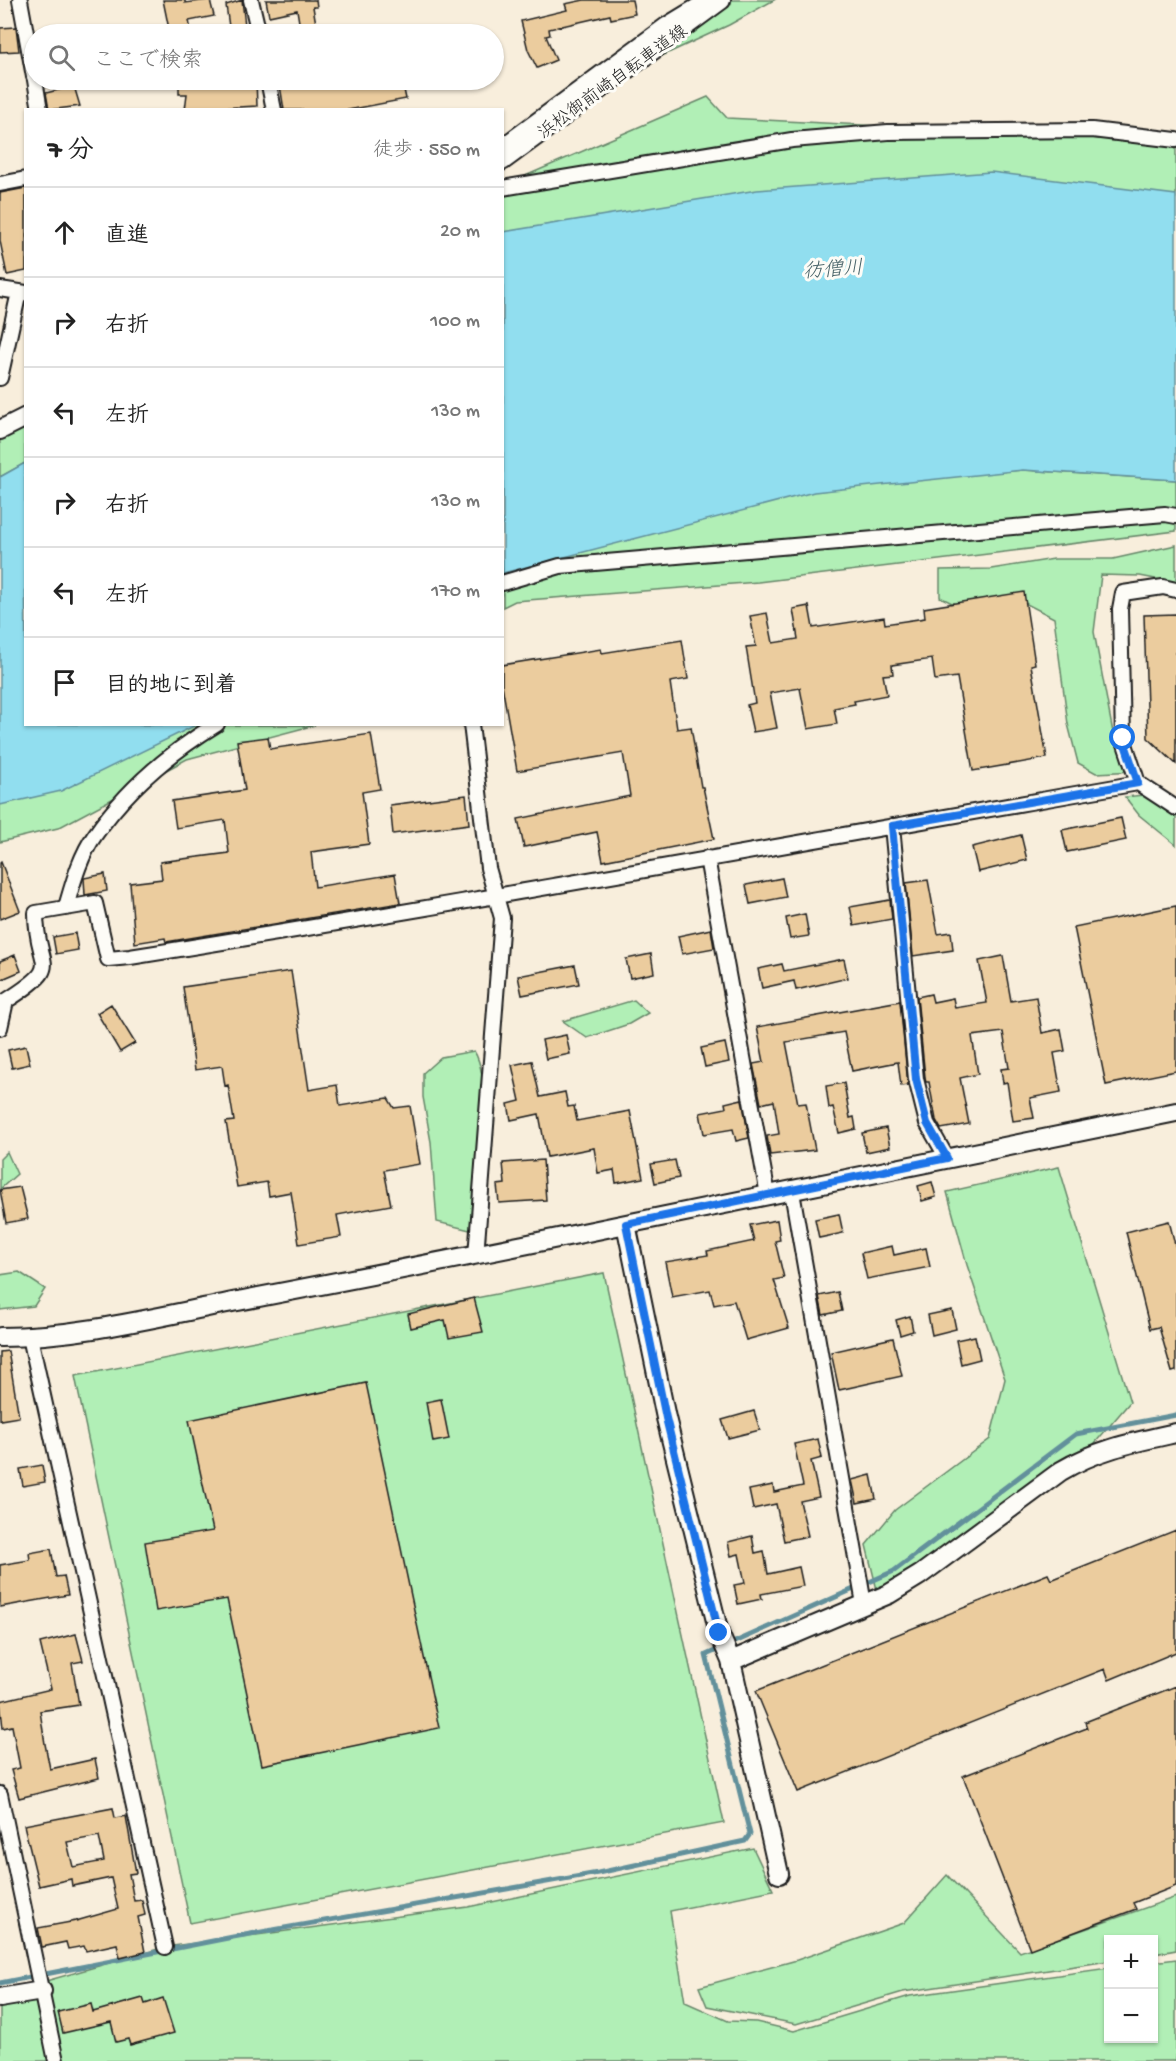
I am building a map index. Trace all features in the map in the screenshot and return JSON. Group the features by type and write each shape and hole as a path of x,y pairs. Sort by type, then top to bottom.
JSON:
{"street":[{"path":"20,0 25,24"},
{"path":"252,0 257,24"},
{"path":"504,146 666,25 707,0"},
{"name":"浜松御前崎自転車道線","path":"504,160 721,0"},
{"path":"37,90 40,108"},
{"path":"270,90 274,108"},
{"path":"504,188 792,140 888,132 1092,130 1176,140"},
{"path":"0,184 24,179"},
{"path":"0,289 22,293 0,378"},
{"path":"0,430 24,418"},
{"path":"504,582 560,566 1165,514 1176,516"},
{"path":"1176,590 1163,587 1123,593 1121,601 1123,738 1138,783 1176,808"},
{"path":"66,907 78,867 94,835 125,799 179,747 214,726"},
{"path":"471,726 488,868 502,918 476,1256"},
{"path":"0,1028 6,1001 43,975 45,967 36,926 36,913 94,903 108,959 497,898 707,858 1138,783"},
{"path":"892,826 916,1079 927,1123 947,1158"},
{"path":"707,858 768,1195"},
{"path":"0,1337 30,1337 105,1326 476,1256 1176,1112"},
{"path":"792,1192 864,1604"},
{"path":"626,1224 669,1430 719,1633 731,1661 779,1874"},
{"path":"30,1337 165,1947"},
{"path":"731,1661 889,1594 920,1575 1083,1457 1117,1445 1176,1433"},
{"path":"0,1794 56,2061"},
{"path":"0,1998 42,1991"}],"green space":[{"path":"727,0 774,0 729,25 640,66"},
{"path":"708,97 727,118 1176,141 1176,198 504,239 504,185"},
{"path":"24,418 24,464 0,477 0,430"},
{"path":"1023,470 1176,480 1176,531 758,582 515,601 504,606 504,569 815,486"},
{"path":"1176,545 1176,583 1140,576 1101,575 1094,632 1114,738 1136,771 1096,773 1078,763 1068,724 1054,618 1023,602 970,612 940,597 940,570 991,569 1054,559 1113,559"},
{"path":"165,726 311,726 187,759 58,828 0,842 0,804"},
{"path":"1143,795 1176,817 1176,845 1139,815 1125,797"},
{"path":"634,1000 648,1013 629,1024 587,1038 563,1021"},
{"path":"474,1051 480,1066 485,1111 478,1232 437,1222 431,1142 423,1097 423,1073 441,1057"},
{"path":"7,1152 17,1174 0,1189 0,1159"},
{"path":"1059,1167 1130,1402 1083,1457 879,1598 866,1545 895,1510 990,1439 1005,1379 967,1265 947,1192"},
{"path":"19,1272 45,1289 34,1306 0,1310 0,1275"},
{"path":"604,1273 724,1823 190,1923 75,1376"},
{"path":"753,1848 773,1890 670,1911 685,2002 728,2021 756,2022 794,2031 910,1996 1104,1969 1104,2043 1158,2043 1158,1961 1176,1959 1176,2061 64,2061 46,1981 165,1947 468,1907"},
{"path":"947,1875 1020,1952 1176,1897 1176,1950 1158,1953 1158,1935 1104,1935 1104,1962 903,1992 796,2024 707,2006 699,1987 797,1960 904,1923"},
{"path":"42,1991 56,2061 0,2061 0,1999"}],"water":[{"name":"彷僧川","path":"991,172 1176,195 1176,480 1023,470 814,492 504,573 504,232 757,190"},
{"path":"24,464 24,726 194,726 61,791 0,805 0,477"}],"building":[{"path":"163,0 185,0 185,3 210,0 214,16 189,21 190,24 168,24"},
{"path":"242,0 245,24 229,24 226,5"},
{"path":"266,0 316,0 317,7 313,7 316,24 299,24 297,10 269,16"},
{"path":"584,0 632,0 635,14 611,19 610,15 549,29 550,35 546,36 556,60 537,68 528,50 521,21 567,10 565,4"},
{"path":"16,27 19,51 0,52 0,28"},
{"path":"75,90 80,106 49,108 46,93"},
{"path":"179,90 256,90 257,106 185,108 187,94 179,94"},
{"path":"281,90 404,90 406,99 359,108 284,108"},
{"path":"24,188 24,271 7,275 0,241 0,193"},
{"path":"1024,592 1035,664 1031,665 1047,758 973,771 957,677 935,680 932,659 892,665 893,674 883,675 887,695 854,701 855,704 834,708 837,724 808,729 800,688 770,693 777,728 753,732 747,705 755,703 746,647 756,646 750,616 767,613 773,643 798,639 793,609 809,606 813,628 884,617 885,624 925,618 924,608"},
{"path":"1176,614 1176,764 1148,738 1144,615"},
{"path":"682,640 688,679 670,682 677,729 691,727 701,787 703,787 714,839 603,861 597,832 524,847 518,819 630,796 623,753 517,771 504,696 504,665 601,649 602,653"},
{"path":"371,734 380,789 362,792 369,844 311,852 315,887 395,874 400,903 166,942 165,938 135,943 130,883 162,879 160,862 229,853 225,820 176,828 172,801 245,790 237,741 268,737 270,749"},
{"path":"466,795 469,824 393,834 390,805"},
{"path":"1121,818 1126,840 1067,852 1062,830"},
{"path":"1021,835 1027,860 978,872 972,847"},
{"path":"0,863 20,911 0,919"},
{"path":"105,874 107,891 85,895 84,878"},
{"path":"782,878 786,897 750,904 746,885"},
{"path":"928,880 938,934 951,932 953,950 913,956 906,883"},
{"path":"890,900 892,919 854,926 850,907"},
{"path":"1176,906 1176,1071 1106,1085 1074,927"},
{"path":"805,914 809,936 790,939 786,918"},
{"path":"711,929 714,948 682,954 678,936"},
{"path":"75,933 78,950 56,954 53,937"},
{"path":"651,954 654,973 630,978 626,959"},
{"path":"15,955 21,971 0,980 0,961"},
{"path":"1003,956 1011,1001 1036,997 1042,1033 1061,1029 1065,1051 1054,1053 1061,1092 1030,1098 1034,1118 1013,1121 1007,1082 1003,1083 1001,1069 1009,1068 1003,1032 972,1036 978,1074 960,1078 969,1124 941,1129 936,1120 929,1082 926,1082 925,1077 917,997 931,994 933,1002 953,998 955,1008 987,1003 979,961"},
{"path":"844,959 848,978 796,990 794,981 762,988 758,969 782,964 784,971"},
{"path":"575,965 579,984 522,995 518,976"},
{"path":"291,971 309,1090 337,1085 340,1106 388,1098 394,1108 410,1106 420,1164 384,1170 391,1205 337,1215 341,1237 299,1244 291,1192 269,1196 267,1182 237,1187 226,1122 234,1121 228,1085 225,1086 222,1066 195,1070 183,987"},
{"path":"900,1001 908,1085 901,1086 898,1062 852,1071 844,1032 786,1042 798,1104 806,1103 815,1150 770,1155 767,1136 779,1134 774,1101 761,1104 753,1064 764,1062 757,1027"},
{"path":"111,1004 135,1043 120,1052 97,1013"},
{"path":"566,1035 570,1054 546,1059 542,1040"},
{"path":"725,1043 729,1062 705,1067 701,1048"},
{"path":"26,1046 30,1064 12,1068 8,1050"},
{"path":"532,1061 540,1097 565,1092 568,1107 574,1106 577,1121 630,1111 643,1178 616,1183 614,1170 598,1173 594,1148 547,1157 539,1114 511,1120 508,1104 520,1101 512,1065"},
{"path":"844,1083 850,1118 854,1117 856,1129 839,1133 833,1107 829,1108 826,1086"},
{"path":"742,1099 749,1138 736,1141 733,1129 704,1134 700,1113 726,1108 725,1103"},
{"path":"886,1128 890,1147 866,1152 862,1133"},
{"path":"543,1160 546,1200 499,1203 497,1185 505,1184 503,1163"},
{"path":"675,1160 679,1178 655,1183 651,1164"},
{"path":"932,1182 936,1197 922,1201 918,1186"},
{"path":"20,1187 28,1219 6,1223 0,1190"},
{"path":"839,1214 843,1233 819,1238 815,1219"},
{"path":"777,1220 780,1240 775,1241 784,1278 774,1280 789,1328 746,1340 734,1301 714,1305 710,1290 672,1297 665,1262 708,1255 707,1251 754,1241 750,1225"},
{"path":"1169,1221 1176,1248 1176,1371 1172,1372 1159,1327 1150,1329 1126,1232"},
{"path":"892,1246 894,1255 926,1248 930,1267 867,1279 861,1253"},
{"path":"838,1292 842,1311 823,1315 819,1296"},
{"path":"474,1298 483,1332 449,1338 445,1320 411,1328 408,1314"},
{"path":"952,1310 956,1329 932,1335 928,1315"},
{"path":"910,1316 913,1331 900,1335 896,1320"},
{"path":"975,1336 980,1359 961,1364 956,1340"},
{"path":"893,1338 902,1376 839,1390 831,1352"},
{"path":"8,1351 19,1417 0,1420 0,1352"},
{"path":"366,1383 439,1728 262,1765 227,1599 156,1611 145,1542 213,1531 189,1420"},
{"path":"441,1399 449,1439 433,1442 426,1402"},
{"path":"754,1411 760,1430 728,1438 722,1420"},
{"path":"818,1439 822,1458 811,1461 819,1497 800,1501 808,1536 784,1541 776,1504 753,1509 749,1490 773,1485 774,1492 803,1486 794,1444"},
{"path":"42,1465 45,1482 23,1486 20,1469"},
{"path":"871,1475 876,1499 857,1503 852,1480"},
{"path":"1176,1530 1176,1652 1109,1680 1105,1669 798,1792 756,1691 1048,1574 1051,1580"},
{"path":"752,1536 755,1553 764,1551 768,1574 799,1567 803,1586 761,1594 762,1599 738,1604 734,1585 745,1583 739,1554 731,1556 728,1542"},
{"path":"51,1549 56,1577 64,1576 68,1595 0,1607 0,1565 30,1560 29,1553"},
{"path":"76,1634 83,1661 72,1663 79,1705 40,1711 45,1744 50,1769 95,1759 99,1778 19,1798 11,1770 20,1768 12,1726 3,1728 0,1701 51,1689 40,1643"},
{"path":"1176,1686 1176,1886 1133,1903 1136,1909 1030,1949 963,1776 1087,1728 1085,1722"},
{"path":"113,1808 115,1818 126,1816 136,1873 129,1874 134,1901 142,1900 145,1915 138,1917 145,1952 120,1958 117,1944 86,1951 84,1946 68,1949 66,1942 42,1947 38,1928 76,1921 118,1909 111,1878 72,1886 71,1879 39,1886 24,1825","holes":["99,1836 104,1861 73,1867 67,1842"]},
{"path":"143,1998 145,2004 163,1998 174,2033 130,2045 128,2039 116,2042 111,2022 63,2033 58,2012 91,2004 93,2012"}],"waterway":[{"path":"0,1983 233,1937 598,1873 745,1841 750,1834 706,1655 894,1571 1076,1434 1176,1415"}],"route":[{"path":"719,1633 666,1418 626,1224 792,1192 947,1158 927,1123 916,1079 892,826 1138,783 1123,738"}]}
